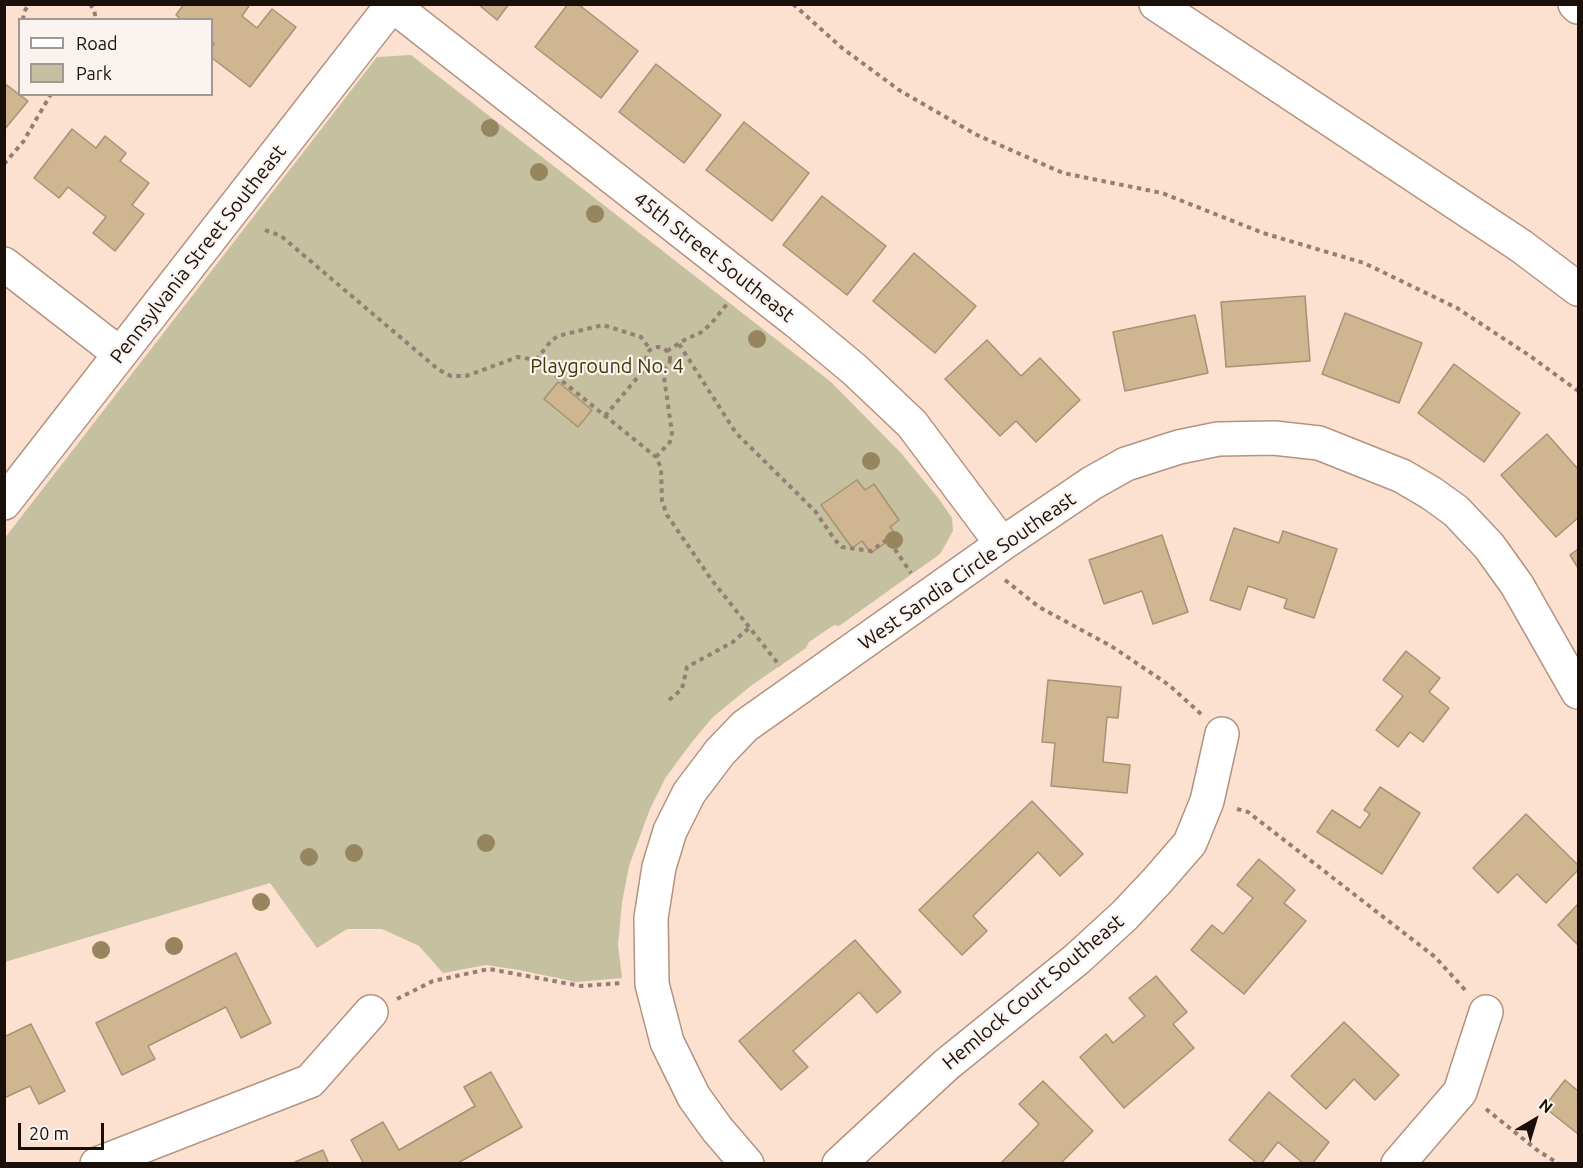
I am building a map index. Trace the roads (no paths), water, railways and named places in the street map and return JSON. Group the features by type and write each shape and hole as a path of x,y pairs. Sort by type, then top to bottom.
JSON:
{"street":[{"path":"1156,4 1511,239 1578,289"},
{"name":"Pennsylvania Street Southeast","path":"4,503 391,5"},
{"name":"45th Street Southeast","path":"391,5 796,321 855,370 912,424 994,550"},
{"path":"4,264 120,354"},
{"name":"West Sandia Circle Southeast","path":"747,1164 717,1130 694,1097 667,1042 652,984 651,918 659,867 670,831 689,793 720,752 746,726 1092,483 1126,464 1179,447 1218,439 1274,438 1319,443 1402,476 1456,511 1490,546 1517,585 1578,692"},
{"name":"Hemlock Court Southeast","path":"840,1164 946,1065 1077,959 1124,916 1190,843 1207,801 1222,734"},
{"path":"1398,1164 1460,1092 1486,1011"},
{"path":"97,1164 310,1081 371,1012"}],"park label":[{"name":"Playground No. 4","path":"607,366"}]}
